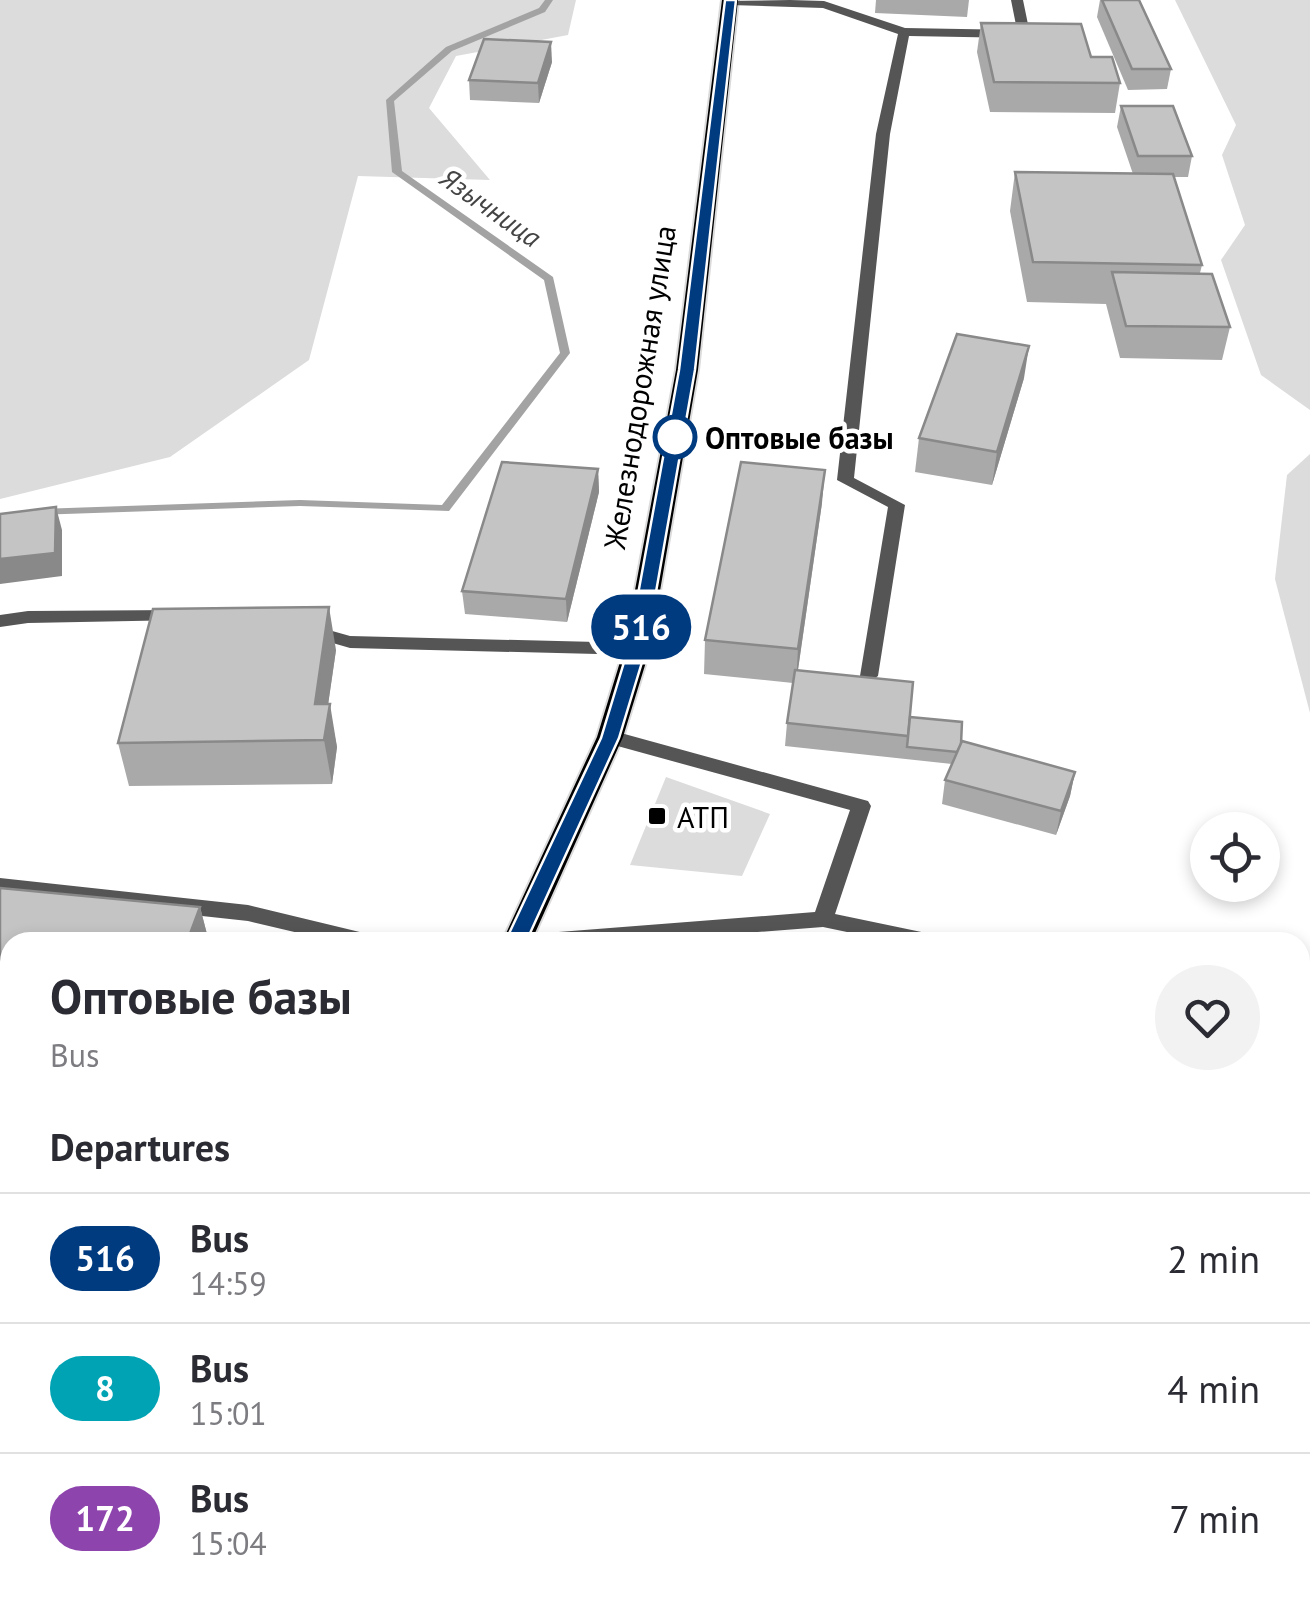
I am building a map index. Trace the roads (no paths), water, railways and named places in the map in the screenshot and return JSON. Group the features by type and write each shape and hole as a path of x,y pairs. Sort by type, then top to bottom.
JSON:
{"highway":[{"name":"Железнодорожная улица","path":"521,932 610,738 637,649 687,370 730,1"}],"lane":[{"path":"730,1 824,5 904,32 1024,34 1017,0"},
{"path":"869,676 897,505 846,480 882,134 904,32"},
{"path":"0,622 28,616 194,616"},
{"path":"283,624 350,642 637,649"},
{"path":"610,738 861,806 823,918"},
{"path":"0,886 248,913 327,932"},
{"path":"654,932 823,918 887,932"}],"waterway":[{"name":"Язычница","path":"39,513 300,503 445,509 565,353 549,279 397,172 390,100 449,49 542,10 549,0"}],"place":[{"name":"Оптовые базы","path":"675,437"},
{"name":"АТП","path":"657,816"}]}
